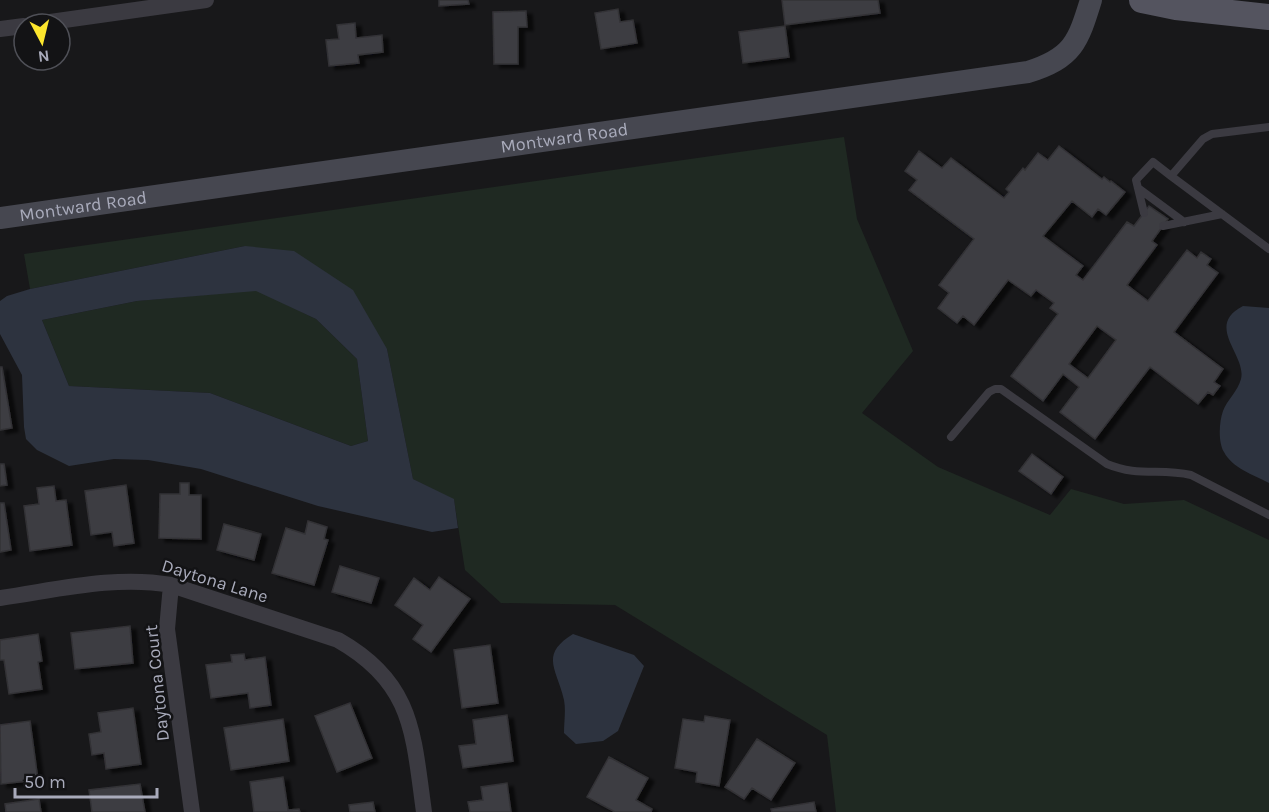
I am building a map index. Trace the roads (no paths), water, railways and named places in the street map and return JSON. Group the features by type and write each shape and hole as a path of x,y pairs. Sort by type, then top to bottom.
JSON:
{"main road":[{"path":"1142,0 1176,7 1269,17"}],"street":[{"path":"72,19 206,0"},
{"name":"Montward Road","path":"0,218 1028,72 1052,63 1071,47 1083,30 1091,0"},
{"name":"Daytona Lane","path":"0,598 124,580 148,581 171,585 339,640 358,651 390,682 410,720 424,812"},
{"name":"Daytona Court","path":"171,585 168,629 192,812"}],"lane":[{"path":"1171,176 1203,139 1212,134 1269,127"},
{"path":"1144,213 1136,180 1154,162 1269,249"},
{"path":"1138,188 1184,222"},
{"path":"1163,226 1222,214"},
{"path":"951,437 989,392 1001,389 1107,465 1136,473 1178,472 1191,475 1269,515"}],"water":[{"path":"245,246 294,251 353,290 387,349 413,479 454,499 458,528 432,532 318,506 201,469 148,460 114,459 69,466 37,450 26,439 22,375 0,334 0,301 7,296 30,289","holes":["256,291 316,319 357,359 368,441 351,446 210,393 69,386 42,320 137,301"]},
{"path":"1243,306 1269,308 1269,483 1232,462 1224,452 1220,438 1223,411 1241,379 1241,370 1227,332 1227,322 1232,314"},
{"path":"573,634 634,655 644,666 618,731 603,741 576,744 564,733 565,704 553,656 556,649"}]}
